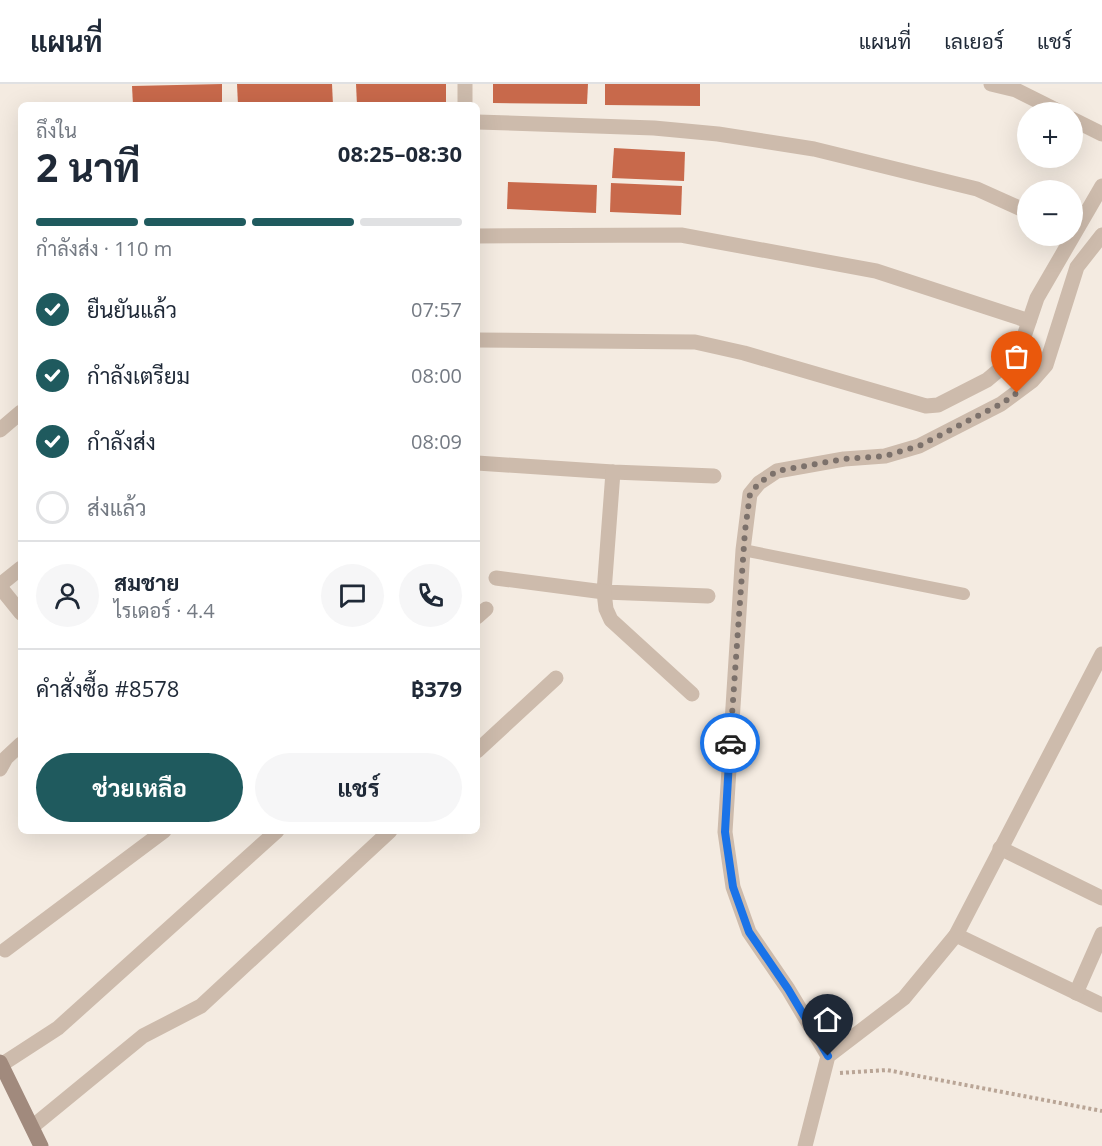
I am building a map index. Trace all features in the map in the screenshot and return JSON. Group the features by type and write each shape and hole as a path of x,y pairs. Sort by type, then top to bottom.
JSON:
{"main road":[{"path":"1,1064 41,1146"}],"street":[{"path":"465,84 465,102"},
{"path":"991,84 1016,90 1040,102"},
{"path":"480,122 654,128 739,137 814,149 977,189 1017,207"},
{"path":"1083,124 1102,134"},
{"path":"1083,218 1102,186"},
{"path":"480,236 681,235 876,271 1029,321"},
{"path":"828,1056 788,989 749,932 733,887 725,832 743,550 750,494 759,483 777,471 844,459 885,456 919,446 1001,404 1032,381 1046,364 1077,267 1102,235"},
{"path":"480,340 695,342 744,353 926,406 938,405 987,380 1018,354 1037,298 1067,246"},
{"path":"0,430 18,415"},
{"path":"480,463 714,476"},
{"path":"613,472 604,592 606,609 611,620 692,694"},
{"path":"18,571 0,586 18,609"},
{"path":"496,578 604,592 708,596"},
{"path":"805,1146 828,1056 904,998 956,935 1102,654"},
{"path":"480,748 556,678"},
{"path":"2,762 18,747"},
{"path":"5,950 160,834"},
{"path":"1,1064 58,1028 274,834"},
{"path":"32,1127 142,1036 201,1006 387,834"},
{"path":"1000,848 1102,898"},
{"path":"1076,993 1102,934"},
{"path":"956,935 1102,1005"}],"lane":[{"path":"743,550 964,594"}],"path":[{"path":"823,1074 887,1070 1102,1111"}],"building":[{"path":"222,84 222,102 133,102 132,86"},
{"path":"237,84 332,84 333,102 238,102"},
{"path":"356,84 446,84 446,102 357,102"},
{"path":"493,84 588,84 587,104 493,103"},
{"path":"605,84 700,84 700,106 605,105"},
{"path":"614,148 685,152 684,181 612,178"},
{"path":"508,182 597,185 596,213 507,209"},
{"path":"611,183 682,186 681,215 610,212"}],"way so far":[{"path":"730,743 746,512 750,494 759,483 777,471 844,459 885,456 919,446 1001,404 1017,393"}],"route":[{"path":"730,743 725,832 733,887 749,932 788,989 828,1056"}]}
